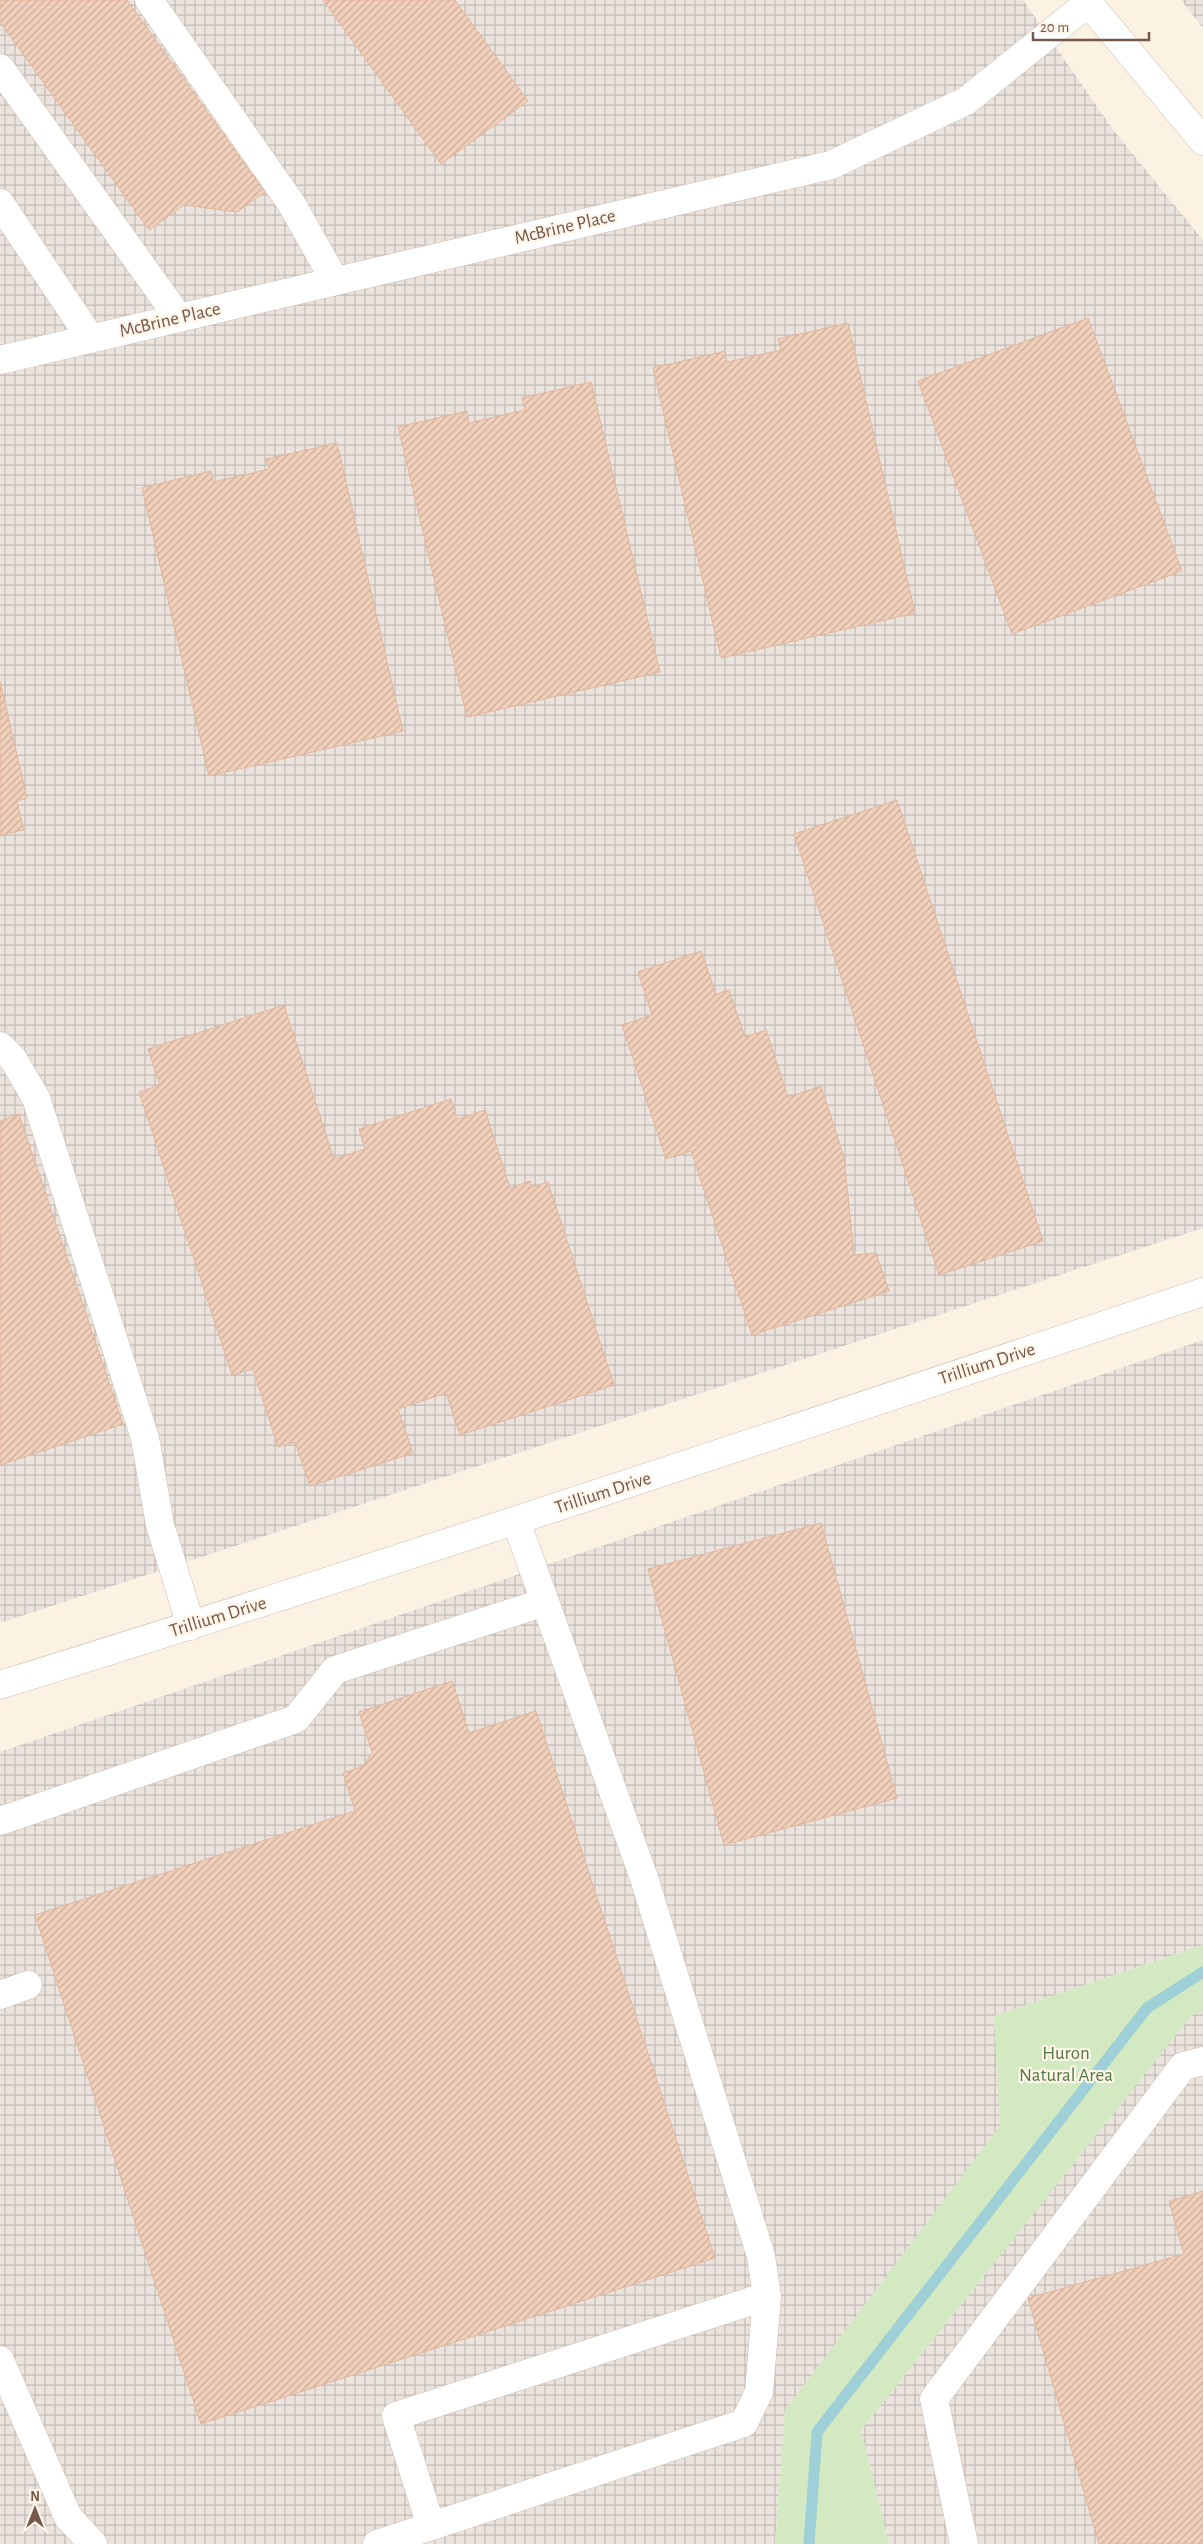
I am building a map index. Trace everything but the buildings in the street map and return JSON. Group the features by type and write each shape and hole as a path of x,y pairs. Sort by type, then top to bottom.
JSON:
{"street":[{"path":"149,0 291,203 335,281"},
{"path":"1087,1 1203,141"},
{"name":"McBrine Place","path":"0,360 831,165 966,101 1087,1"},
{"path":"0,68 179,318"},
{"path":"0,203 91,339"},
{"path":"0,1046 13,1059 39,1108 145,1438 160,1524 191,1626"},
{"name":"Trillium Drive","path":"0,1685 191,1626 516,1521 1203,1292"},
{"path":"378,2544 744,2423 759,2392 767,2296 761,2256 644,1878 516,1521"},
{"path":"0,1821 296,1719 335,1670 545,1602"},
{"path":"0,1995 28,1985"},
{"path":"964,2544 934,2399 1183,2066 1203,2061"},
{"path":"431,2526 396,2416 767,2296"},
{"path":"0,2360 68,2517 93,2544"}],"shaded area":[{"path":"0,0 1023,0 1114,131 1203,240 1203,1228 0,1623"},
{"path":"1181,0 1203,0 1203,28"},
{"path":"1203,1340 1203,1945 994,2016 1001,2126 785,2410 775,2544 0,2544 0,1752"},
{"path":"1203,2012 1203,2544 889,2544 861,2430 1192,2014"}],"green space":[{"name":"Huron Natural Area","path":"1203,1945 1203,2012 1192,2015 861,2430 889,2544 775,2544 785,2410 1000,2126 994,2016"}],"waterway":[{"path":"809,2544 817,2432 1147,2008 1203,1972"}]}
